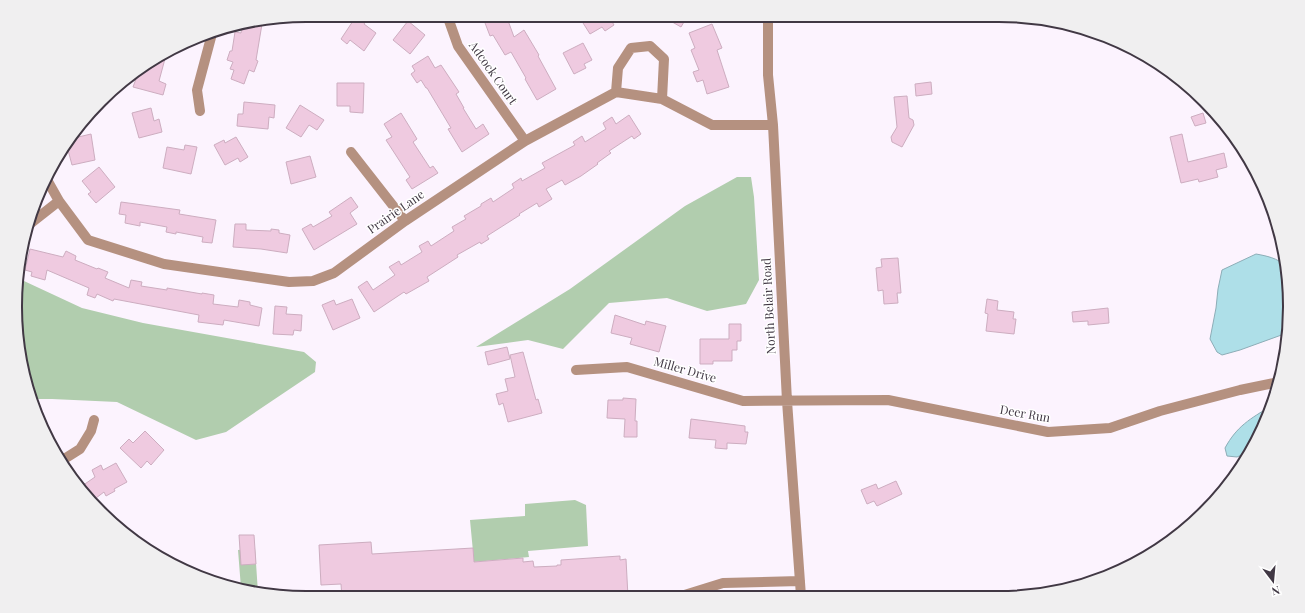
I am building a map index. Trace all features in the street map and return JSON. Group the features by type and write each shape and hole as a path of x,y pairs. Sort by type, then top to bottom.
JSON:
{"street":[{"name":"Adcock Court","path":"449,22 458,46 525,141"},
{"name":"North Belair Road","path":"768,22 768,75 773,125 787,401 801,591"},
{"path":"200,111 197,90 211,39"},
{"path":"662,99 664,59 650,46 631,48 618,68 616,92 662,99 712,125 773,125"},
{"name":"Prairie Lane","path":"50,184 59,201 88,240 164,264 289,282 313,281 334,272 404,221 525,141 616,92"},
{"path":"351,152 404,221"},
{"path":"36,219 59,201"},
{"name":"Miller Drive","path":"576,370 627,367 743,401 787,401"},
{"name":"Deer Run","path":"787,401 888,400 1048,432 1110,428 1167,409 1272,383"},
{"path":"66,458 80,449 91,431 94,420"},
{"path":"697,591 723,583 800,581"}],"green space":[{"path":"737,177 751,177 754,197 759,280 746,304 707,311 667,298 609,303 563,349 528,340 476,347 570,289 685,206"},
{"path":"24,281 82,308 143,323 304,352 316,362 315,372 226,432 196,440 117,402 37,399 27,362 24,344 22,306"},
{"path":"575,500 586,505 588,546 528,551 529,557 474,562 470,520 525,516 525,504"},
{"path":"255,548 258,587 241,583 238,550"}],"water":[{"path":"1256,254 1280,261 1283,306 1281,335 1222,355 1217,352 1210,339 1222,270"},
{"path":"1263,411 1254,432 1241,455 1237,457 1227,456 1225,448 1239,428"}],"building":[{"path":"352,22 365,22 364,24 376,33 364,51 350,40 347,44 341,39"},
{"path":"407,22 425,35 410,54 393,40"},
{"path":"485,22 509,22 514,37 524,30 539,55 538,56 556,89 537,100 511,52 505,55 493,35 490,36"},
{"path":"582,22 612,22 614,25 605,31 602,27 590,34"},
{"path":"672,22 684,22 681,27"},
{"path":"712,24 722,48 717,50 729,87 707,94 703,80 697,82 693,72 699,70 691,50 695,48 689,33"},
{"path":"262,25 256,60 258,61 254,72 249,70 244,84 231,79 234,70 230,69 233,62 227,60 230,51 232,51 235,32 241,33 241,30"},
{"path":"583,43 592,60 584,64 586,68 574,74 563,53"},
{"path":"428,56 435,68 441,65 459,92 456,94 476,129 483,124 489,134 462,152 448,129 451,128 427,88 421,80 417,83 411,74 415,71 412,66"},
{"path":"165,60 159,81 166,84 163,95 133,87 136,79"},
{"path":"931,82 932,94 916,96 915,84"},
{"path":"337,83 364,83 363,113 350,112 350,106 337,106"},
{"path":"907,96 909,118 913,120 914,125 902,147 892,142 891,137 897,127 894,97"},
{"path":"244,102 275,105 274,118 269,117 268,129 237,126 238,114 243,114"},
{"path":"300,105 324,120 317,130 309,125 301,137 286,128"},
{"path":"151,108 154,121 159,119 162,132 139,138 132,113"},
{"path":"401,113 417,139 413,142 430,168 433,166 438,173 412,189 406,180 410,177 386,140 392,137 384,124"},
{"path":"1203,113 1206,123 1195,126 1191,117"},
{"path":"629,115 641,134 634,139 632,136 609,151 611,153 581,176 565,185 562,180 546,189 552,199 539,207 537,203 519,214 520,215 487,236 489,239 481,244 480,242 457,255 458,257 427,277 429,281 406,294 404,292 374,312 358,287 367,281 373,290 395,275 389,267 399,261 401,265 422,252 419,246 428,241 431,246 454,231 452,227 466,219 464,216 491,198 493,202 514,188 512,184 521,178 522,181 545,168 542,163 575,145 573,142 582,136 585,142 606,129 603,123 612,117 616,124"},
{"path":"91,134 95,160 72,165 68,151 78,137"},
{"path":"1182,134 1188,162 1224,153 1227,167 1216,170 1218,177 1199,182 1198,179 1181,183 1170,137"},
{"path":"236,137 248,157 240,162 238,158 225,165 214,145 224,140 225,143"},
{"path":"185,145 197,147 191,174 163,168 167,147 184,150"},
{"path":"310,156 316,177 291,184 286,162"},
{"path":"99,167 115,187 96,203 88,194 91,192 82,181"},
{"path":"351,197 358,207 350,213 357,224 314,250 302,229 311,224 313,227 332,216 329,212"},
{"path":"121,202 180,210 179,214 216,220 212,243 202,242 203,237 176,232 176,234 166,232 167,227 140,222 140,226 125,223 126,215 119,214"},
{"path":"235,224 246,224 246,230 271,231 271,229 279,230 279,233 290,235 287,253 233,247"},
{"path":"30,249 63,257 66,251 76,256 75,260 108,272 105,278 129,288 131,280 142,282 141,286 214,295 213,304 238,307 239,300 250,302 250,305 262,308 259,326 224,320 223,325 198,322 199,315 114,299 113,301 97,294 95,298 87,295 89,288 47,270 45,280 31,276 32,272 25,270"},
{"path":"898,258 901,293 897,293 898,303 884,304 883,290 878,291 876,268 882,267 881,259"},
{"path":"352,299 360,318 333,330 322,305 334,300 336,305"},
{"path":"987,299 998,301 997,310 1014,312 1013,319 1016,319 1014,334 986,331 988,314 985,313"},
{"path":"275,306 287,307 286,314 302,315 301,331 294,330 293,335 273,334"},
{"path":"1108,308 1109,323 1088,325 1088,321 1073,322 1072,312"},
{"path":"615,315 645,325 646,321 666,326 659,352 630,344 632,338 611,333"},
{"path":"729,324 741,324 741,341 737,341 737,350 732,350 732,361 713,361 713,364 700,364 700,339 729,339"},
{"path":"507,347 510,359 488,365 485,352"},
{"path":"523,352 536,400 538,399 542,413 508,422 503,403 499,405 496,394 508,391 505,379 515,377 510,355"},
{"path":"623,398 636,399 635,421 637,421 637,437 624,437 625,419 607,418 608,400 623,400"},
{"path":"691,419 745,426 745,432 748,432 746,444 727,443 727,449 715,448 716,440 689,438"},
{"path":"145,431 164,450 151,465 147,461 141,468 120,448 129,439 133,443"},
{"path":"116,463 127,482 114,489 115,491 106,496 104,492 96,498 85,484 95,477 92,470 101,465 103,470"},
{"path":"896,481 902,494 877,506 874,501 867,504 861,490 876,484 878,489"},
{"path":"239,535 254,535 256,564 241,565"},
{"path":"371,542 372,554 473,548 474,562 523,558 523,562 533,561 534,567 561,565 561,560 620,556 620,560 626,559 628,591 342,591 341,584 321,585 319,545"}]}
